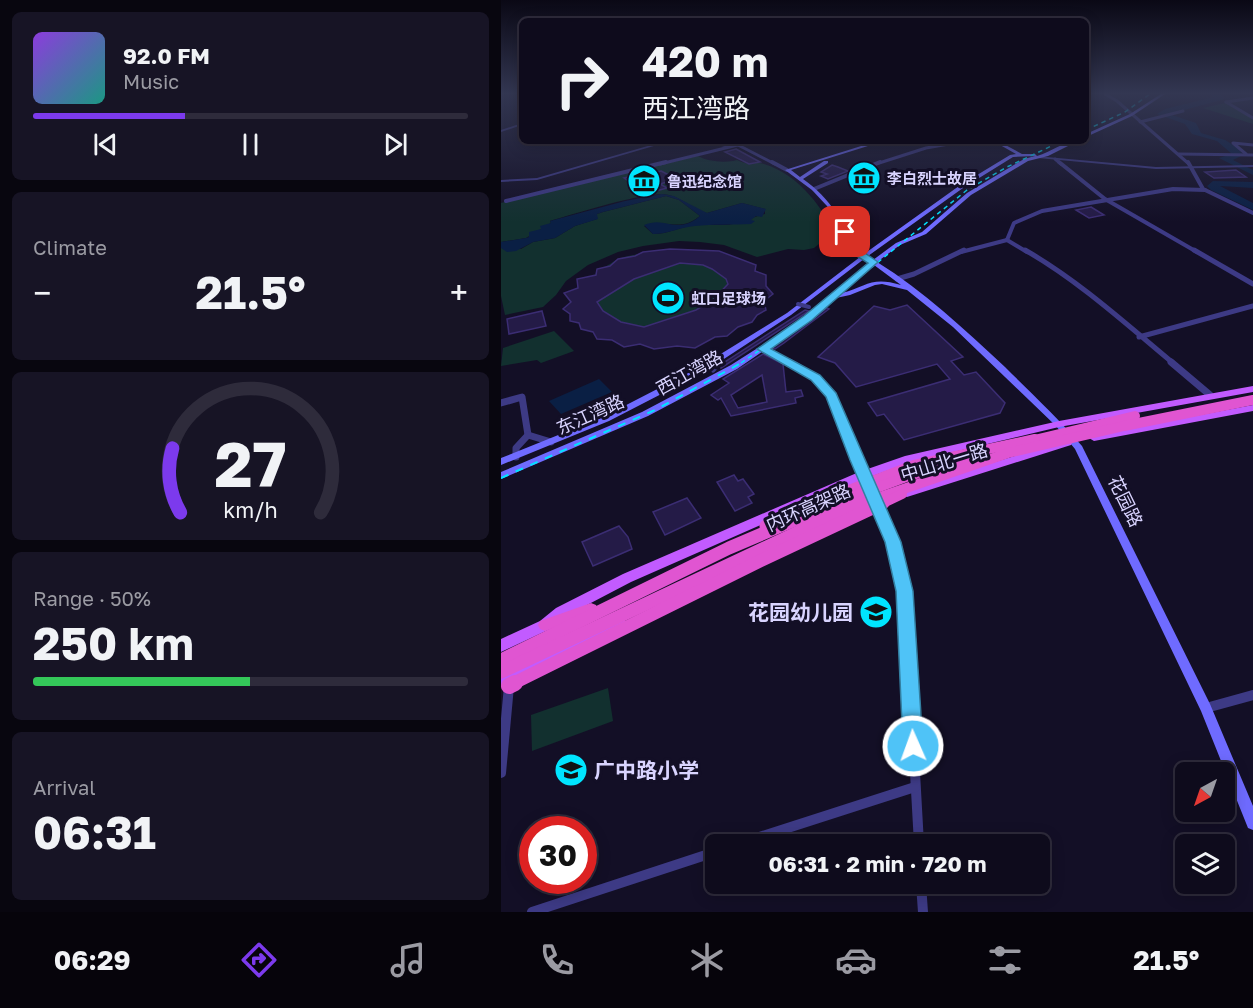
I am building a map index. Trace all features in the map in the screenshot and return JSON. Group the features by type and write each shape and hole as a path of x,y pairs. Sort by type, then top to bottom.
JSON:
{"highway":[{"name":"内环高架路","path":"501,660 747,542 859,493 937,467 1044,437 1253,393"},
{"name":"内环高架路","path":"501,672 856,505 1008,453 1253,400"},
{"path":"545,625 591,609 826,497 914,465 1044,437"},
{"path":"504,685 951,471"}],"main road":[{"path":"787,170 872,144"},
{"path":"1000,144 1016,155 1040,155 1062,144"},
{"path":"874,262 898,244 923,234 956,204 1013,167 1068,144"},
{"path":"801,178 844,152"},
{"path":"1013,167 1016,155"},
{"name":"东江湾路","path":"501,462 606,419 701,370 789,314 863,257 961,187 1016,155"},
{"path":"817,161 825,163"},
{"path":"787,170 801,178 829,205 853,247 863,257"},
{"name":"东江湾路","path":"501,468 636,410 703,375 806,309 856,270 863,257"},
{"name":"花园路","path":"863,257 897,279 968,335 1074,441 1084,456 1206,708 1253,823"},
{"name":"西江湾路","path":"501,476 645,414 763,349 808,318 874,262"},
{"path":"834,297 878,281 911,290"},
{"name":"中山北一路","path":"501,646 545,625 561,612 627,578 863,475 909,459 1059,424 1253,389"},
{"name":"中山北一路","path":"504,685 876,502 1074,441 1253,408"}],"street":[{"path":"1158,137 1193,168 1200,185 1205,190 1253,213"},
{"path":"1245,154 1233,143 1253,145"},
{"path":"501,181 537,179 658,144"},
{"path":"718,144 729,147"},
{"path":"506,201 742,144"},
{"path":"814,189 884,160 920,149 949,144"},
{"path":"738,145 787,170"},
{"path":"1179,153 1253,155"},
{"path":"1040,155 1055,159 1156,168 1253,166"},
{"path":"1055,159 1105,199 1253,284"},
{"path":"1007,240 1011,226 1023,217 1052,209 1173,189 1205,190"},
{"path":"897,279 914,274 966,249 1007,240 1049,264 1084,288 1210,395"},
{"path":"798,304 809,307"},
{"path":"1139,337 1253,306"},
{"path":"763,349 823,384 835,403 863,475 893,542 905,591 918,834"},
{"path":"501,403 522,398 528,435"},
{"path":"528,435 551,442"},
{"path":"516,457 516,448 528,435"},
{"path":"501,774 504,685"},
{"path":"1206,708 1253,696"},
{"path":"769,834 915,787"},
{"path":"532,912 705,855"},
{"path":"922,894 923,912"}],"green space":[{"path":"698,156 707,160 737,160 764,164 789,176 819,206 839,242 819,244 814,248 804,250 788,249 757,257 724,245 700,242 679,241 643,246 618,252 588,265 566,281 543,307 505,315 501,296 501,248 521,249 533,242 555,238 575,226 597,219 597,214 666,196 679,200 700,216 686,224 659,223 644,226 653,234 695,225 737,223 765,214 765,209 742,203 707,213 669,195 659,194 611,204 550,221 551,223 526,238 501,242 501,203"},
{"name":"虹口足球场","path":"670,249 719,251 756,265 755,271 766,275 766,286 773,294 764,301 766,310 757,315 752,322 738,327 727,336 715,337 695,348 677,346 654,349 640,344 624,347 612,340 597,339 593,332 581,329 579,323 570,321 570,314 563,309 571,302 564,293 578,288 577,279 595,275 597,269 618,259"},
{"path":"554,331 574,351 541,363 537,360 501,366 503,348"},
{"path":"608,688 613,721 532,751 531,715"}],"water":[{"path":"1201,137 1225,140 1238,148 1243,155 1233,160 1253,170 1253,175 1219,158 1232,154 1217,141"},
{"path":"1213,181 1253,182 1253,188 1220,186 1253,203 1253,210 1211,190 1207,186"},
{"path":"662,194 674,196 707,213 742,203 766,209 762,217 756,216 751,220 755,221 751,224 695,226 653,234 644,225 659,222 678,225 692,222 700,216 679,200 666,196 597,214 598,219 575,226 555,238 533,242 516,251 507,252 501,248 501,242 529,237 529,232 541,229 540,226 551,223 550,221 625,201"},
{"path":"599,379 612,392 561,414 549,401"}],"building":[{"path":"736,149 760,162 749,164 725,152"},
{"path":"832,165 848,171 828,179 821,176 827,174 821,172"},
{"path":"1236,170 1246,177 1214,178 1205,172"},
{"name":"鲁迅纪念馆","path":"661,171 677,179 660,184 667,188 656,191 651,189 643,191 624,178"},
{"path":"1091,207 1104,215 1089,218 1076,210"},
{"name":"虹口足球场","path":"670,249 719,251 756,265 755,271 766,275 766,286 773,294 764,301 766,310 757,315 752,322 738,327 727,336 715,337 695,348 677,346 654,349 640,344 624,347 612,340 597,339 593,332 581,329 579,323 570,321 570,314 563,309 571,302 564,293 578,288 577,279 596,275 597,269 610,266 618,259 643,252","holes":["680,263 703,265 726,279 728,284 713,300 696,310 644,327 621,322 603,311 597,302 634,279"]},
{"path":"907,305 963,357 951,361 964,375 976,372 1005,403 1000,413 904,440 884,414 877,416 868,403 950,379 937,364 856,387 835,363 818,357 874,306 890,310"},
{"path":"827,308 829,309 784,343 775,349 772,348"},
{"path":"805,310 809,311 721,368 720,365"},
{"path":"542,311 546,326 509,334 507,319"},
{"path":"763,354 783,364 786,392 801,390 803,396 795,398 796,403 731,416 721,398 718,400 711,395 729,383 723,379","holes":["762,375 767,402 738,408 731,395"]},
{"path":"734,475 738,481 743,479 754,494 748,497 752,503 735,511 717,482"},
{"path":"687,498 701,518 665,535 653,512"},
{"path":"619,526 628,537 632,549 593,566 582,542"}],"railway":[{"path":"741,363 819,310 967,190 1007,167 1056,144"},
{"path":"501,478 655,410 743,362"}],"place":[{"name":"李白烈士故居","path":"864,178"},
{"name":"鲁迅纪念馆","path":"644,181"},
{"name":"虹口足球场","path":"668,298"},
{"name":"花园幼儿园","path":"876,612"},
{"name":"广中路小学","path":"571,770"}],"route":[{"path":"845,232 858,253 874,262 808,318 763,349 815,378 832,396 893,542 905,591 913,746"}]}
